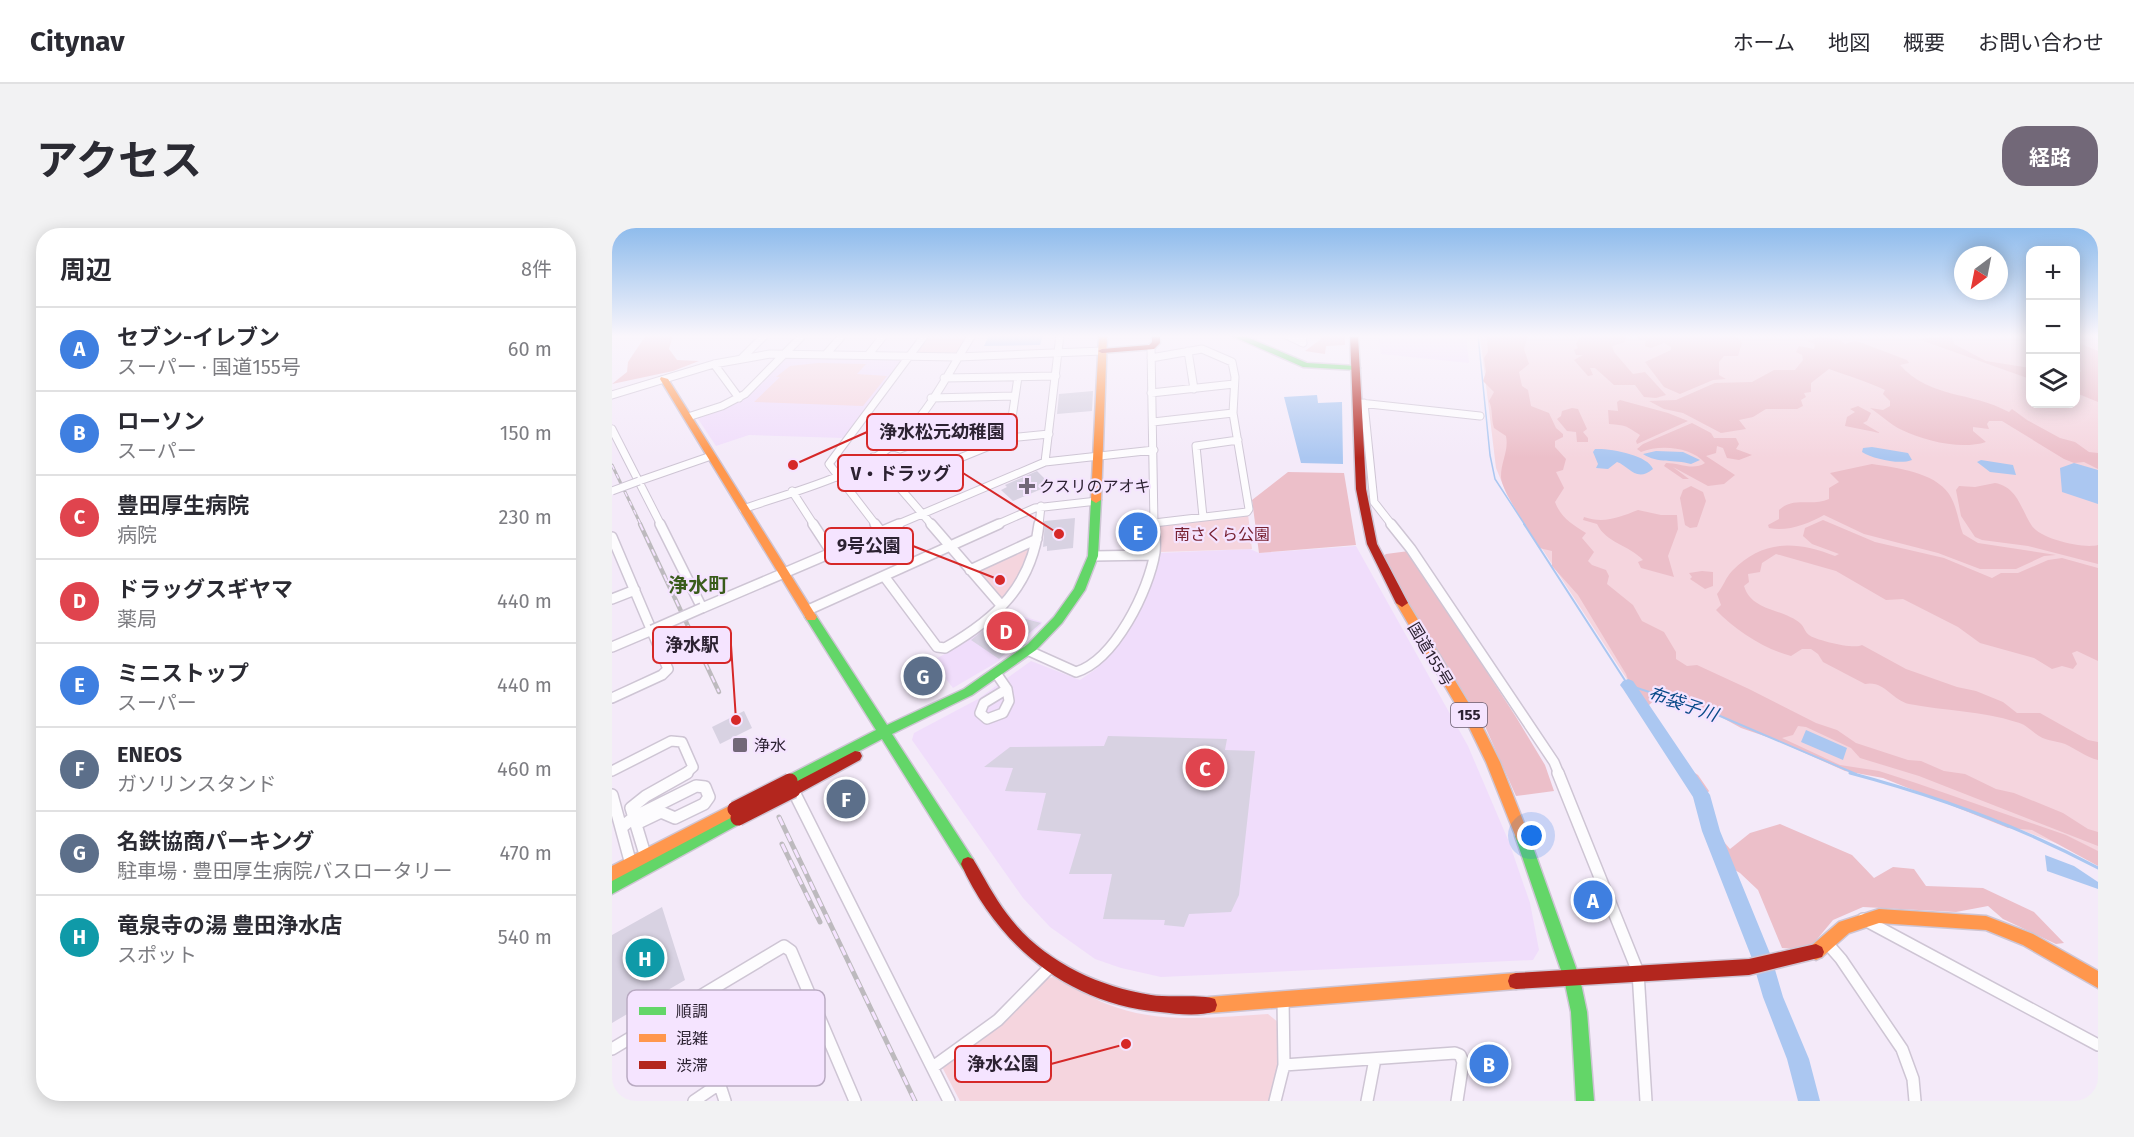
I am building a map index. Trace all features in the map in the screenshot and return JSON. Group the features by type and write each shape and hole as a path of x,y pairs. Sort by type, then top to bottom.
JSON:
{"main road":[{"path":"612,887 633,870 736,814 870,748 885,734 946,703 996,673 1027,650 1069,606 1087,574 1093,556 1101,376"},
{"name":"国道155号","path":"1357,376 1361,403 1362,504 1372,544 1405,610 1474,724 1493,762 1572,979 1580,1024 1586,1101"},
{"path":"664,379 743,509 1007,926 1052,965 1108,994 1142,1002 1198,1006 1765,964 1801,957 1827,944 1844,927 1863,919 1890,917 1986,922 2038,943 2098,980"},
{"path":"612,874 633,870"}],"street":[{"path":"612,395 675,376"},
{"path":"723,376 739,398"},
{"path":"688,417 739,398 750,391 765,376"},
{"path":"881,532 830,463 895,376"},
{"path":"743,509 837,474 891,446 906,433 944,378 1056,376 1046,462"},
{"path":"1027,650 1076,672 1089,669 1113,642 1136,608 1149,580 1154,555 1152,376"},
{"path":"1192,376 1194,389"},
{"path":"1154,523 1249,511 1233,413 1235,376"},
{"path":"1009,438 1018,377"},
{"path":"1151,393 1234,384"},
{"path":"931,398 1015,396"},
{"path":"1480,416 1361,403 1374,502 1411,549 1554,762 1638,972 1646,1101"},
{"path":"1153,422 1233,413"},
{"path":"916,418 1012,417"},
{"path":"891,446 900,449 964,424 969,418"},
{"path":"612,429 702,608"},
{"path":"896,484 1009,438 1049,434"},
{"path":"1203,517 1196,446 1238,440"},
{"path":"612,647 1046,462 1154,450"},
{"path":"612,491 711,456"},
{"path":"873,457 1000,605"},
{"path":"792,491 832,553"},
{"path":"808,610 1041,506 1097,501"},
{"path":"884,576 941,650 974,630 1000,605 1023,577 1034,555 1041,506"},
{"path":"612,537 652,630 667,672 612,698"},
{"path":"970,570 1037,539"},
{"path":"1093,556 1154,555"},
{"path":"612,599 635,590"},
{"path":"996,673 1007,689"},
{"path":"612,771 671,741 682,742 693,766 685,776 638,801 631,808 647,862"},
{"path":"791,785 949,1101"},
{"path":"621,828 635,820 696,786 705,787 708,797 704,804 675,818 661,812 635,820"},
{"path":"612,795 633,870"},
{"path":"1863,919 2098,1045"},
{"path":"1827,944 1841,959 1902,1049 1913,1079 1915,1101"},
{"path":"708,990 779,946 787,948 806,990"},
{"path":"933,1067 998,1020 1052,965"},
{"path":"1275,1101 1284,1065 1283,999"},
{"path":"825,1034 855,1101"},
{"path":"612,1049 627,1040"},
{"path":"1284,1065 1455,1053 1460,1055 1463,1062 1457,1101"},
{"path":"1366,1101 1375,1059"},
{"path":"694,1101 716,1086"},
{"path":"720,1086 725,1101"}],"shaded area":[{"path":"622,376 651,376 612,384"},
{"path":"768,376 891,376 844,438 749,435 716,446 696,416 742,398 756,389"},
{"path":"1485,376 1520,376 1522,386 1528,390 1531,406 1549,413 1556,428 1563,434 1563,437 1555,441 1555,447 1566,459 1563,470 1556,472 1564,488 1555,502 1557,508 1567,520 1586,533 1582,538 1594,552 1588,561 1606,570 1609,576 1607,584 1633,605 1642,621 1664,632 1676,652 1676,659 1687,666 1697,665 1816,723 1837,730 1856,743 1908,760 1921,761 1944,771 1965,774 1996,789 2014,793 2063,813 2088,829 2098,832 2098,846 1919,776 1860,758 1851,748 1806,727 1798,726 1793,735 1782,738 1840,765 1879,771 2066,835 2098,851 2098,866 2032,830 2008,828 1883,778 1845,771 1776,740 1741,728 1712,712 1659,696 1648,706 1654,724 1679,763 1698,775 1709,791 1700,802 1708,823 1730,849 1750,833 1780,824 1852,855 1874,878 1893,867 1914,869 1926,886 1983,888 2034,912 2064,943 2056,944 2003,919 1988,906 1956,912 1863,907 1833,920 1808,950 1782,948 1758,890 1740,873 1723,863 1711,849 1693,795 1636,702 1626,674 1578,595 1552,566 1552,551 1539,548 1506,492 1501,477 1506,436 1494,428 1489,401 1494,392 1483,381"},
{"path":"1604,376 1648,376 1666,395 1656,398 1644,397 1635,385 1614,385"},
{"path":"1655,376 1720,376 1726,379 1713,380 1680,394 1664,387"},
{"path":"1763,376 1820,376 1811,383 1811,392 1804,393 1806,397 1801,400 1803,406 1797,409 1766,409 1753,417 1739,420 1746,429 1721,433 1683,413 1664,409 1649,401 1676,400 1715,383 1752,382"},
{"path":"1849,376 1912,376 1938,389 1994,405 2009,412 2012,409 2060,438 2075,442 2089,452 2098,453 2098,469 2084,462 2074,463 2064,459 2002,421 1989,421 1987,424 1989,429 1973,427 1973,431 1986,442 1976,444 1954,445 1911,434 1870,408 1883,410 1890,406 1890,401 1883,394 1885,390"},
{"path":"2080,376 2098,376 2098,402 2080,395"},
{"path":"1620,400 1688,421 1637,444 1636,441 1640,435 1625,426 1609,424 1608,410 1618,411 1617,402"},
{"path":"1858,406 1871,413 1867,421 1863,423 1880,433 1845,426 1847,417 1855,412 1850,409"},
{"path":"1578,409 1587,429 1583,432 1588,442 1577,442 1576,432 1567,431 1557,419 1561,416 1562,411"},
{"path":"1692,423 1711,433 1714,438 1736,438 1739,444 1736,449 1752,455 1739,460 1727,458 1723,448 1717,446 1716,453 1706,456 1735,475 1724,484 1708,486 1673,467 1689,479 1683,479 1664,466 1666,463 1691,467 1705,463 1692,453 1675,448 1657,448 1641,452 1637,449 1643,444"},
{"path":"1872,464 1914,472 1934,481 1949,494 1954,503 1963,534 1978,543 2056,555 2044,556 2016,569 1980,569 1938,553 1864,534 1824,515 1797,526 1783,529 1769,528 1768,525 1779,519 1779,510 1785,506 1797,502 1829,499 1829,488 1839,482 1830,473"},
{"path":"1288,472 1344,473 1356,545 1259,553 1252,500"},
{"path":"1995,483 2003,485 2014,494 2037,531 2063,542 2083,546 2098,545 2098,564 2028,546 1975,537 1961,516 1956,490 1959,486 1975,487"},
{"path":"1691,486 1703,492 1706,501 1697,527 1690,528 1685,525 1680,498 1683,490"},
{"path":"1638,510 1661,515 1677,515 1678,529 1668,556 1674,577 1641,568 1638,562 1643,560 1637,555 1606,536 1597,524 1583,520 1584,517 1598,520 1612,519"},
{"path":"1823,520 1875,542 1944,558 1992,578 2001,573 2018,573 2048,560 2062,558 2098,568 2098,661 2077,651 2072,653 2077,664 2073,669 2062,666 2052,669 2034,658 1980,643 1958,627 1903,599 1886,600 1836,571 1776,554 1762,563 1760,572 1748,574 1749,582 1744,586 1754,601 1794,619 1813,637 1844,645 1862,645 1906,669 2003,702 2017,713 2040,713 2088,740 2098,742 2098,760 2065,744 2042,738 2020,723 2003,718 1903,702 1878,685 1865,684 1823,662 1811,649 1802,649 1791,656 1760,644 1732,625 1716,610 1721,605 1717,594 1728,576 1756,553 1768,548 1793,546 1835,556 1839,554 1812,544 1803,536 1805,528"},
{"path":"1356,546 1468,746 1509,842 1530,903 1539,950 1533,960 1161,977 1121,968 1095,959 1050,927 1023,898 912,740 914,733 978,699 1031,661 1080,680 1096,669 1136,619 1150,588 1160,553 1250,549 1259,553"},
{"path":"1409,551 1545,765 1554,791 1516,796 1484,724 1427,637 1382,557 1386,554"},
{"path":"1713,572 1713,586 1705,589 1690,579 1692,577 1689,573"},
{"path":"1005,611 1042,622 1041,625 999,661 953,688 932,661 959,646"}],"green space":[{"path":"887,376 863,406 754,402 780,377 776,377"},
{"path":"1485,376 2026,376 2026,408 2080,408 2080,376 2098,376 2098,859 1882,777 1844,769 1713,711 1630,684 1507,495 1496,468"},
{"name":"南さくら公園","path":"1248,514 1252,549 1160,552 1159,525"},
{"path":"1031,547 1026,566 1004,598 998,598 975,573"},
{"path":"1053,977 1107,1004 1146,1015 1207,1018 1268,1014 1279,1023 1280,1069 1272,1101 960,1101 941,1065 1004,1023 1045,979"}],"water":[{"path":"1317,395 1318,403 1342,402 1343,464 1301,463 1284,397"},
{"path":"1872,447 1908,453 1912,460 1901,462 1887,460 1862,452 1863,448"},
{"path":"1595,449 1619,451 1636,456 1650,464 1653,469 1647,473 1637,474 1617,462 1608,469 1596,468 1598,464 1593,452"},
{"path":"1656,451 1683,452 1700,460 1691,464 1654,459 1643,454"},
{"path":"1981,460 2013,465 2016,475 1990,472 1977,462"},
{"path":"2074,463 2098,470 2098,504 2062,492 2060,468"},
{"path":"1806,730 1847,748 1843,760 1801,742"},
{"path":"2045,855 2074,866 2098,882 2098,889 2047,871"}],"building":[{"path":"1093,391 1092,411 1057,414 1059,394"},
{"name":"クスリのアオキ","path":"1037,471 1051,485 1013,501 1001,490 1007,487 1005,485"},
{"path":"1075,518 1073,548 1047,551 1047,546 1043,547 1045,521"},
{"path":"1145,525 1144,538 1132,539 1133,526"},
{"path":"1004,613 1041,623 999,659 971,640"},
{"path":"744,711 752,728 720,744 712,727"},
{"path":"1108,736 1227,739 1225,750 1255,751 1239,895 1231,912 1189,914 1184,927 1164,925 1165,920 1103,919 1112,874 1069,874 1081,834 1037,830 1046,793 1005,791 1013,768 984,767 1010,747 1104,746"},
{"path":"843,783 858,809 848,815 834,789"},
{"path":"1593,882 1607,916 1594,919 1580,884"},
{"path":"662,907 685,980 668,990 627,990 627,1014 612,1023 612,935"},
{"path":"1480,1046 1498,1048 1499,1081 1480,1079"}],"waterway":[{"name":"布袋子川","path":"1482,376 1490,455 1495,479 1525,525"},
{"name":"布袋子川","path":"1524,524 1628,685 1713,713 1856,774"},
{"path":"1628,685 1701,795 1711,831 1761,956 1773,997 1798,1059 1809,1101"},
{"name":"布袋子川","path":"1850,773 1977,813 2098,868"}],"railway":[{"path":"612,465 641,525"},
{"path":"640,524 719,692"},
{"path":"779,817 915,1101"},
{"path":"782,844 820,922"}],"traffic: fast":[{"path":"790,781 847,750 968,692 1032,647 1058,620 1079,590 1093,556 1096,500"},
{"path":"811,617 968,864"},
{"path":"612,887 738,818"},
{"path":"1522,836 1572,979 1579,1012 1585,1101"}],"traffic: slow":[{"path":"1096,500 1101,376"},
{"path":"664,379 811,617"},
{"path":"1402,603 1474,724 1493,762 1522,836"},
{"path":"612,874 735,809"},
{"path":"1816,952 1844,927 1879,916 1986,923 2028,939 2098,980"},
{"path":"1209,1005 1516,981"}],"traffic: jam":[{"path":"1356,376 1361,489 1372,544 1402,603"},
{"path":"793,790 855,756"},
{"path":"735,809 790,781"},
{"path":"738,818 793,790"},
{"path":"968,864 991,904 1007,926 1026,946 1049,964 1099,990 1126,998 1181,1006 1209,1005"},
{"path":"1516,981 1749,967 1816,952"}],"place":[{"name":"浄水松元幼稚園","path":"793,465"},
{"name":"クスリのアオキ","path":"1027,486"},
{"name":"ミニストップ","path":"1138,532"},
{"name":"V・ドラッグ","path":"1059,534"},
{"name":"9号公園","path":"1000,580"},
{"name":"ドラッグスギヤマ","path":"1006,631"},
{"name":"名鉄協商パーキング","path":"923,676"},
{"name":"浄水駅","path":"736,720"},
{"name":"浄水","path":"740,745"},
{"name":"豊田厚生病院","path":"1205,768"},
{"name":"ENEOS","path":"846,799"},
{"name":"セブン-イレブン","path":"1593,900"},
{"name":"竜泉寺の湯 豊田浄水店","path":"645,958"},
{"name":"浄水公園","path":"1126,1044"},
{"name":"ローソン","path":"1489,1064"}],"district":[{"name":"浄水町","path":"698,585"}]}
